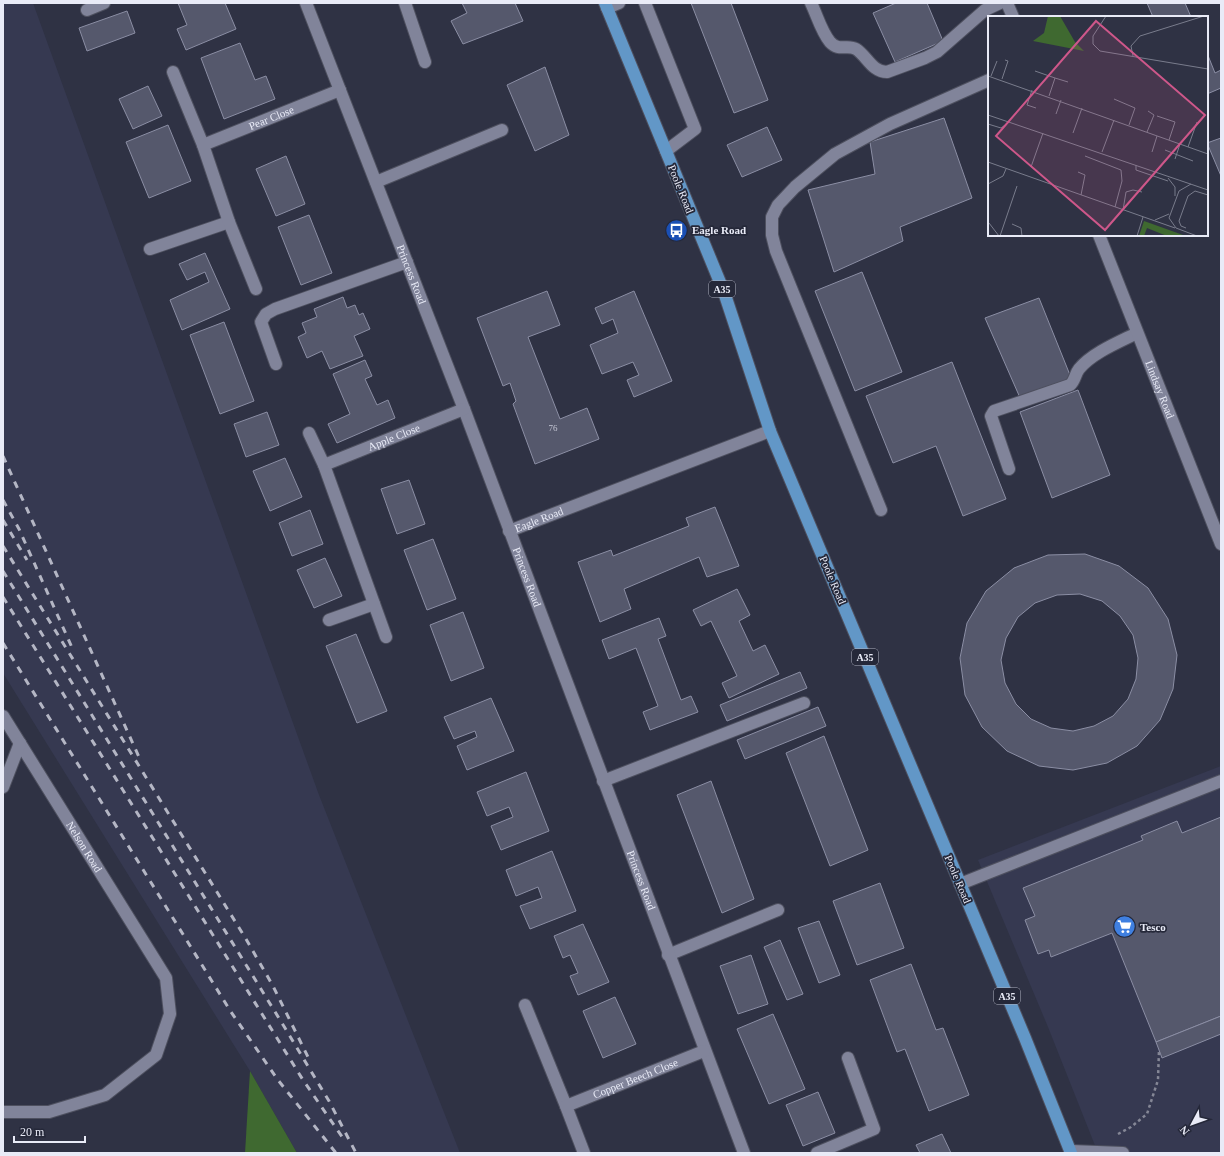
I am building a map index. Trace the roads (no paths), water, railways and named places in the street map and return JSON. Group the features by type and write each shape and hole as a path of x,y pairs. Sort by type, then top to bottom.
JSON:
{"highway":[{"name":"Poole Road","path":"606,5 724,292 770,430 1025,1038 1071,1152"}],"street":[{"path":"87,10 104,3"},
{"name":"Princess Road","path":"306,3 464,409 704,1051 744,1153"},
{"path":"404,3 425,62"},
{"path":"606,5 619,3"},
{"path":"645,3 695,128 666,151"},
{"path":"811,3 832,44 838,48 856,49 876,69 882,72 887,72 937,52 948,44 966,25 985,10 1000,3"},
{"path":"1007,3 1013,16"},
{"path":"173,72 203,145 228,222 256,289"},
{"path":"881,510 776,251 772,235 772,217 778,205 795,187 835,154 890,124 988,80"},
{"name":"Pear Close","path":"203,145 340,90"},
{"path":"376,182 502,130"},
{"path":"150,250 228,222"},
{"name":"Lindsay Road","path":"1099,236 1221,544"},
{"path":"276,364 262,322 266,314 275,309 407,262"},
{"path":"1009,469 991,416 994,411 1070,385 1073,383 1078,370 1091,358 1137,332"},
{"name":"Apple Close","path":"324,465 464,409"},
{"name":"Eagle Road","path":"509,530 770,430"},
{"path":"309,433 324,465 386,637"},
{"path":"328,620 374,604"},
{"path":"603,781 804,703"},
{"name":"Nelson Road","path":"3,716 166,978 170,1014 156,1055 105,1095 49,1112 3,1112"},
{"path":"3,786 20,743"},
{"path":"960,884 1221,781"},
{"path":"668,955 778,910"},
{"path":"525,1004 584,1153"},
{"name":"Copper Beech Close","path":"566,1106 704,1051"},
{"path":"817,1153 874,1129 848,1058"},
{"path":"1071,1152 1123,1153"}],"railway":[{"path":"3,456 139,757"},
{"path":"3,500 19,529 74,652"},
{"path":"3,520 27,560"},
{"path":"3,546 246,939 273,986 308,1057"},
{"path":"3,571 285,1028 329,1101 356,1153"},
{"path":"3,597 303,1080 345,1141"},
{"path":"3,643 231,1012 278,1080 336,1153"}],"place":[{"name":"Eagle Road","path":"677,230"},
{"name":"Tesco","path":"1124,927"}]}
